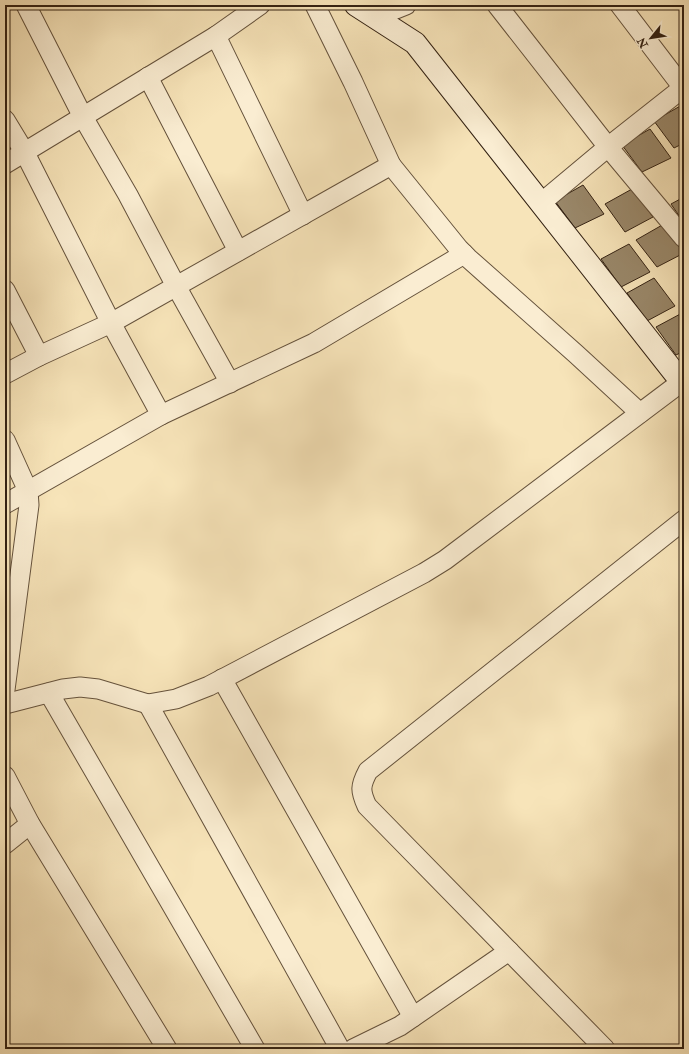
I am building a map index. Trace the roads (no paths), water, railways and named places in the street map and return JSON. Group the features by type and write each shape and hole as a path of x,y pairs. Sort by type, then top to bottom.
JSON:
{"street":[{"path":"26,5 83,117 128,195 176,286 230,383"},
{"path":"5,164 216,36 260,5"},
{"path":"315,5 353,82 391,165 464,254 576,354 640,414"},
{"path":"368,10 406,5"},
{"path":"497,5 608,147 684,238"},
{"path":"541,203 608,147 684,88 620,5"},
{"path":"5,704 63,689 80,687 98,689 148,704 176,699 209,686 424,573 445,560 683,382 415,43 368,10"},
{"path":"216,36 303,215"},
{"path":"148,77 238,251"},
{"path":"5,120 25,153 111,323 161,415"},
{"path":"5,374 39,356 111,323 391,165"},
{"path":"5,504 161,415 314,343 464,254"},
{"path":"5,290 39,356"},
{"path":"5,440 28,491 29,505 5,690"},
{"path":"596,1047 509,951 367,806 362,794 362,782 368,771 684,520"},
{"path":"222,679 413,1017"},
{"path":"49,693 255,1049"},
{"path":"148,704 340,1049"},
{"path":"5,776 30,824 167,1049"},
{"path":"5,844 30,824"},
{"path":"353,1049 400,1026 509,951"}]}
